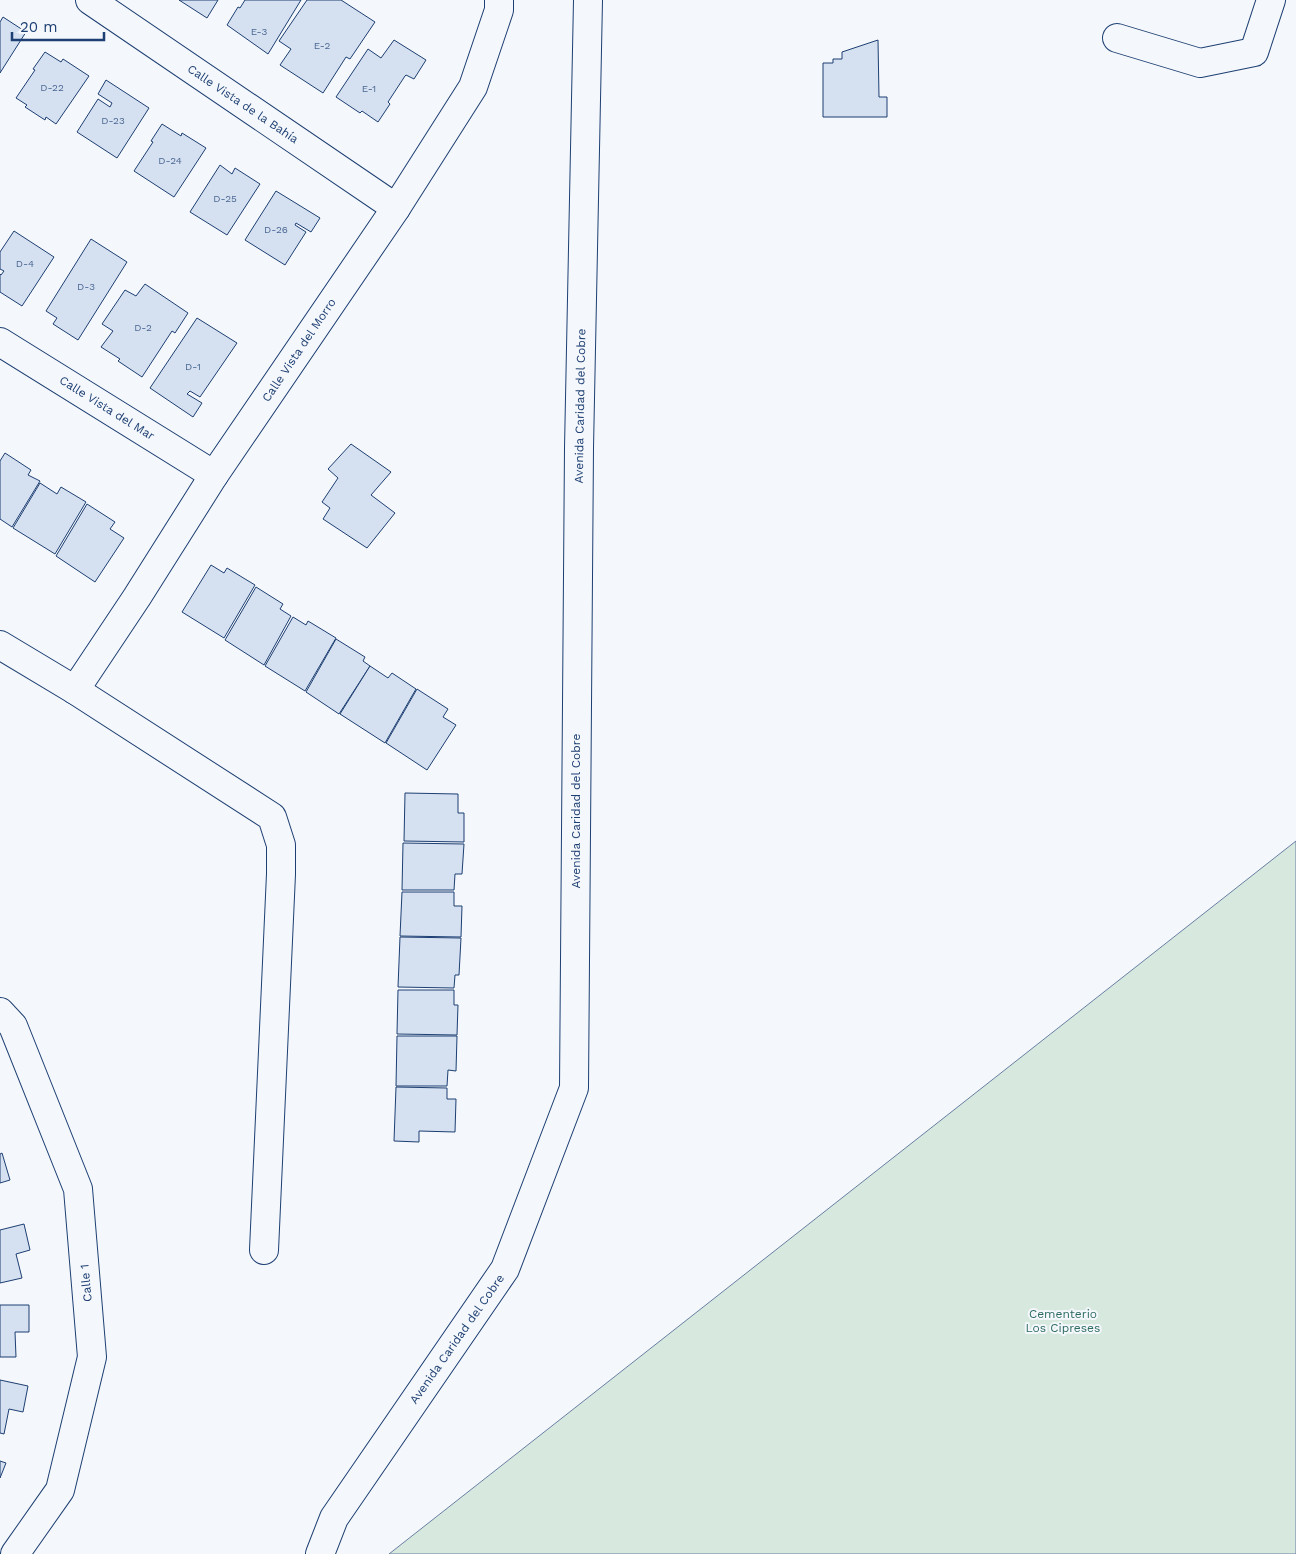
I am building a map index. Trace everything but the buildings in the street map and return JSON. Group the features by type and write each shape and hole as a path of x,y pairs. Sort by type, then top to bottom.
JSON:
{"street":[{"name":"Calle Vista de la Bahía","path":"90,0 396,208"},
{"name":"Calle Vista del Morro","path":"75,690 137,597 214,474 396,208 473,87 499,10 499,0"},
{"name":"Avenida Caridad del Cobre","path":"320,1554 334,1518 505,1269 574,1088 579,448 588,0"},
{"path":"1117,38 1200,63 1254,52 1271,0"},
{"name":"Calle Vista del Mar","path":"0,342 214,474"},
{"path":"0,645 75,690 272,817 281,846 281,874 264,1250"},
{"name":"Calle 1","path":"0,1012 13,1026 78,1189 92,1357 60,1490 15,1554"}],"green space":[{"name":"Cementerio Los Cipreses","path":"1296,841 1296,1554 389,1554"}]}
